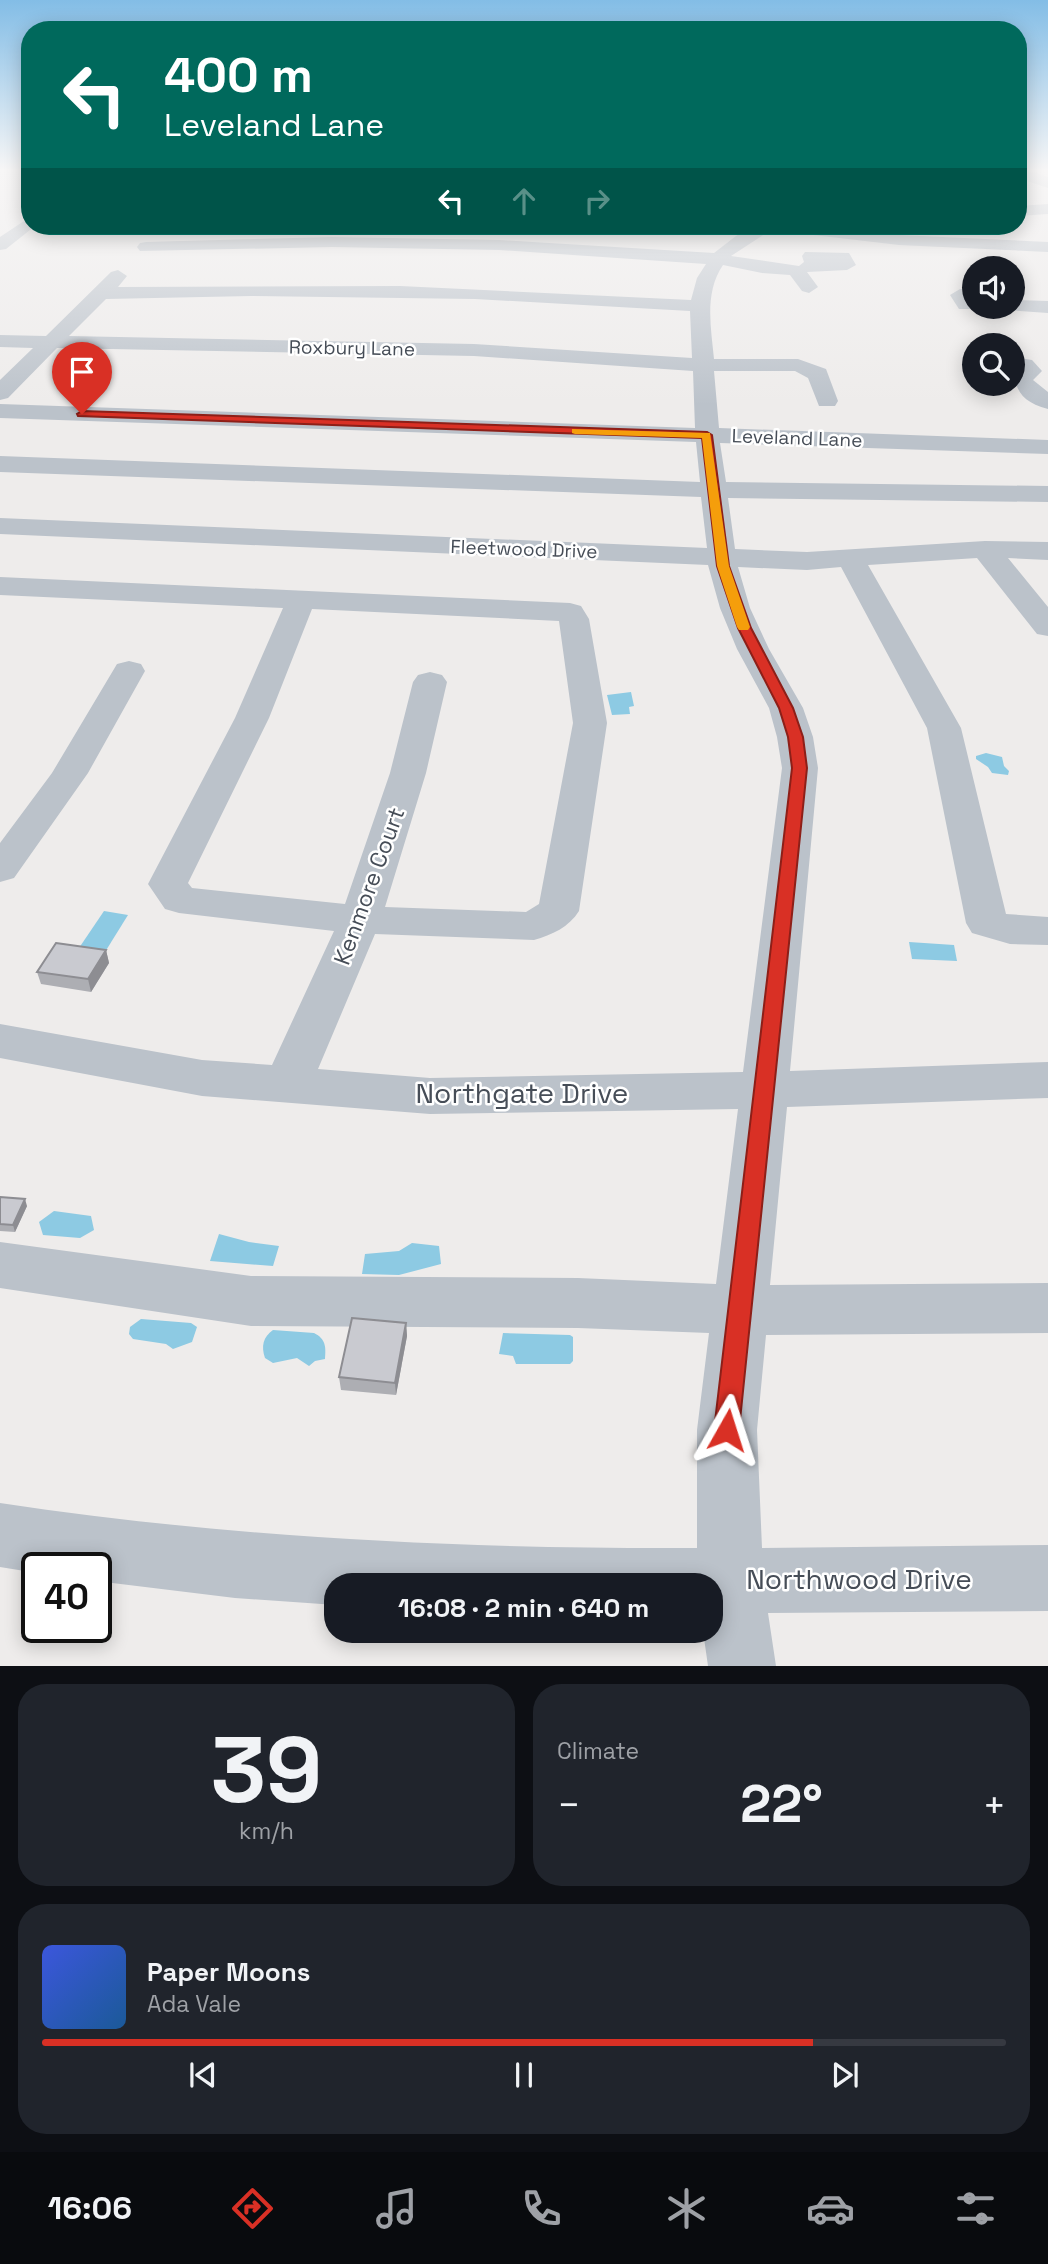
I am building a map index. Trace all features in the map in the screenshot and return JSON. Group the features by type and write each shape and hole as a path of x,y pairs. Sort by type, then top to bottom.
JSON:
{"street":[{"path":"0,393 143,250"},
{"path":"592,250 718,259 762,268 795,270 814,265"},
{"path":"729,250 718,259 706,276 701,290 700,306 707,435 722,557 735,608 753,649 786,708 795,737 800,768 727,1430 730,1580 742,1665"},
{"path":"1028,250 1046,255"},
{"path":"795,270 809,287"},
{"path":"101,293 432,291 700,306"},
{"path":"1025,306 1048,307"},
{"name":"Roxbury Lane","path":"0,341 474,350 704,365 798,365 818,374 827,401"},
{"path":"1025,385 1048,402"},
{"name":"Leveland Lane","path":"0,411 1048,447"},
{"path":"0,464 713,490 1048,494"},
{"name":"Fleetwood Drive","path":"0,526 807,561 985,549 1048,551"},
{"path":"985,549 1048,627"},
{"path":"850,560 944,728 987,923 1010,930 1048,931"},
{"path":"5,593 300,600 570,612 574,619 590,723 558,911 534,926 360,920 179,900 168,884 252,718 300,600"},
{"path":"0,869 42,816 80,760 129,671"},
{"name":"Kenmore Court","path":"288,1083 360,920 408,773 430,682"},
{"name":"Northgate Drive","path":"0,1041 202,1078 430,1096 764,1090 1048,1080"},
{"path":"0,1265 251,1301 578,1303 740,1310 1048,1308"},
{"name":"Northwood Drive","path":"0,1535 143,1556 314,1571 488,1577 730,1580 1048,1578"}],"water":[{"path":"631,692 634,706 629,707 630,714 612,715 607,695"},
{"path":"986,753 1002,757 1004,766 1009,771 1008,775 992,773 976,759 976,756"},
{"path":"104,911 128,915 105,952 79,948"},
{"path":"909,942 954,945 957,961 912,959"},
{"path":"54,1211 91,1216 94,1230 80,1238 43,1235 39,1222"},
{"path":"219,1234 279,1246 273,1266 210,1261"},
{"path":"412,1243 439,1246 441,1264 399,1275 362,1274 365,1254 399,1251"},
{"path":"141,1319 191,1323 197,1327 192,1342 173,1349 166,1344 133,1339 129,1334 130,1327"},
{"path":"273,1330 314,1333 324,1344 325,1359 315,1361 309,1366 297,1358 273,1363 265,1358 263,1346"},
{"path":"503,1333 570,1335 573,1337 573,1361 570,1364 516,1364 513,1356 499,1354"}],"building":[{"path":"56,943 106,950 88,979 37,972"},
{"path":"0,1197 25,1199 13,1225 0,1224"},
{"path":"352,1318 406,1323 395,1383 339,1377"}],"slow traffic":[{"path":"575,431 707,435 723,566 735,608 744,627"}],"route":[{"path":"82,414 707,435 723,566 735,608 753,649 786,708 795,737 800,768 727,1430"}]}
